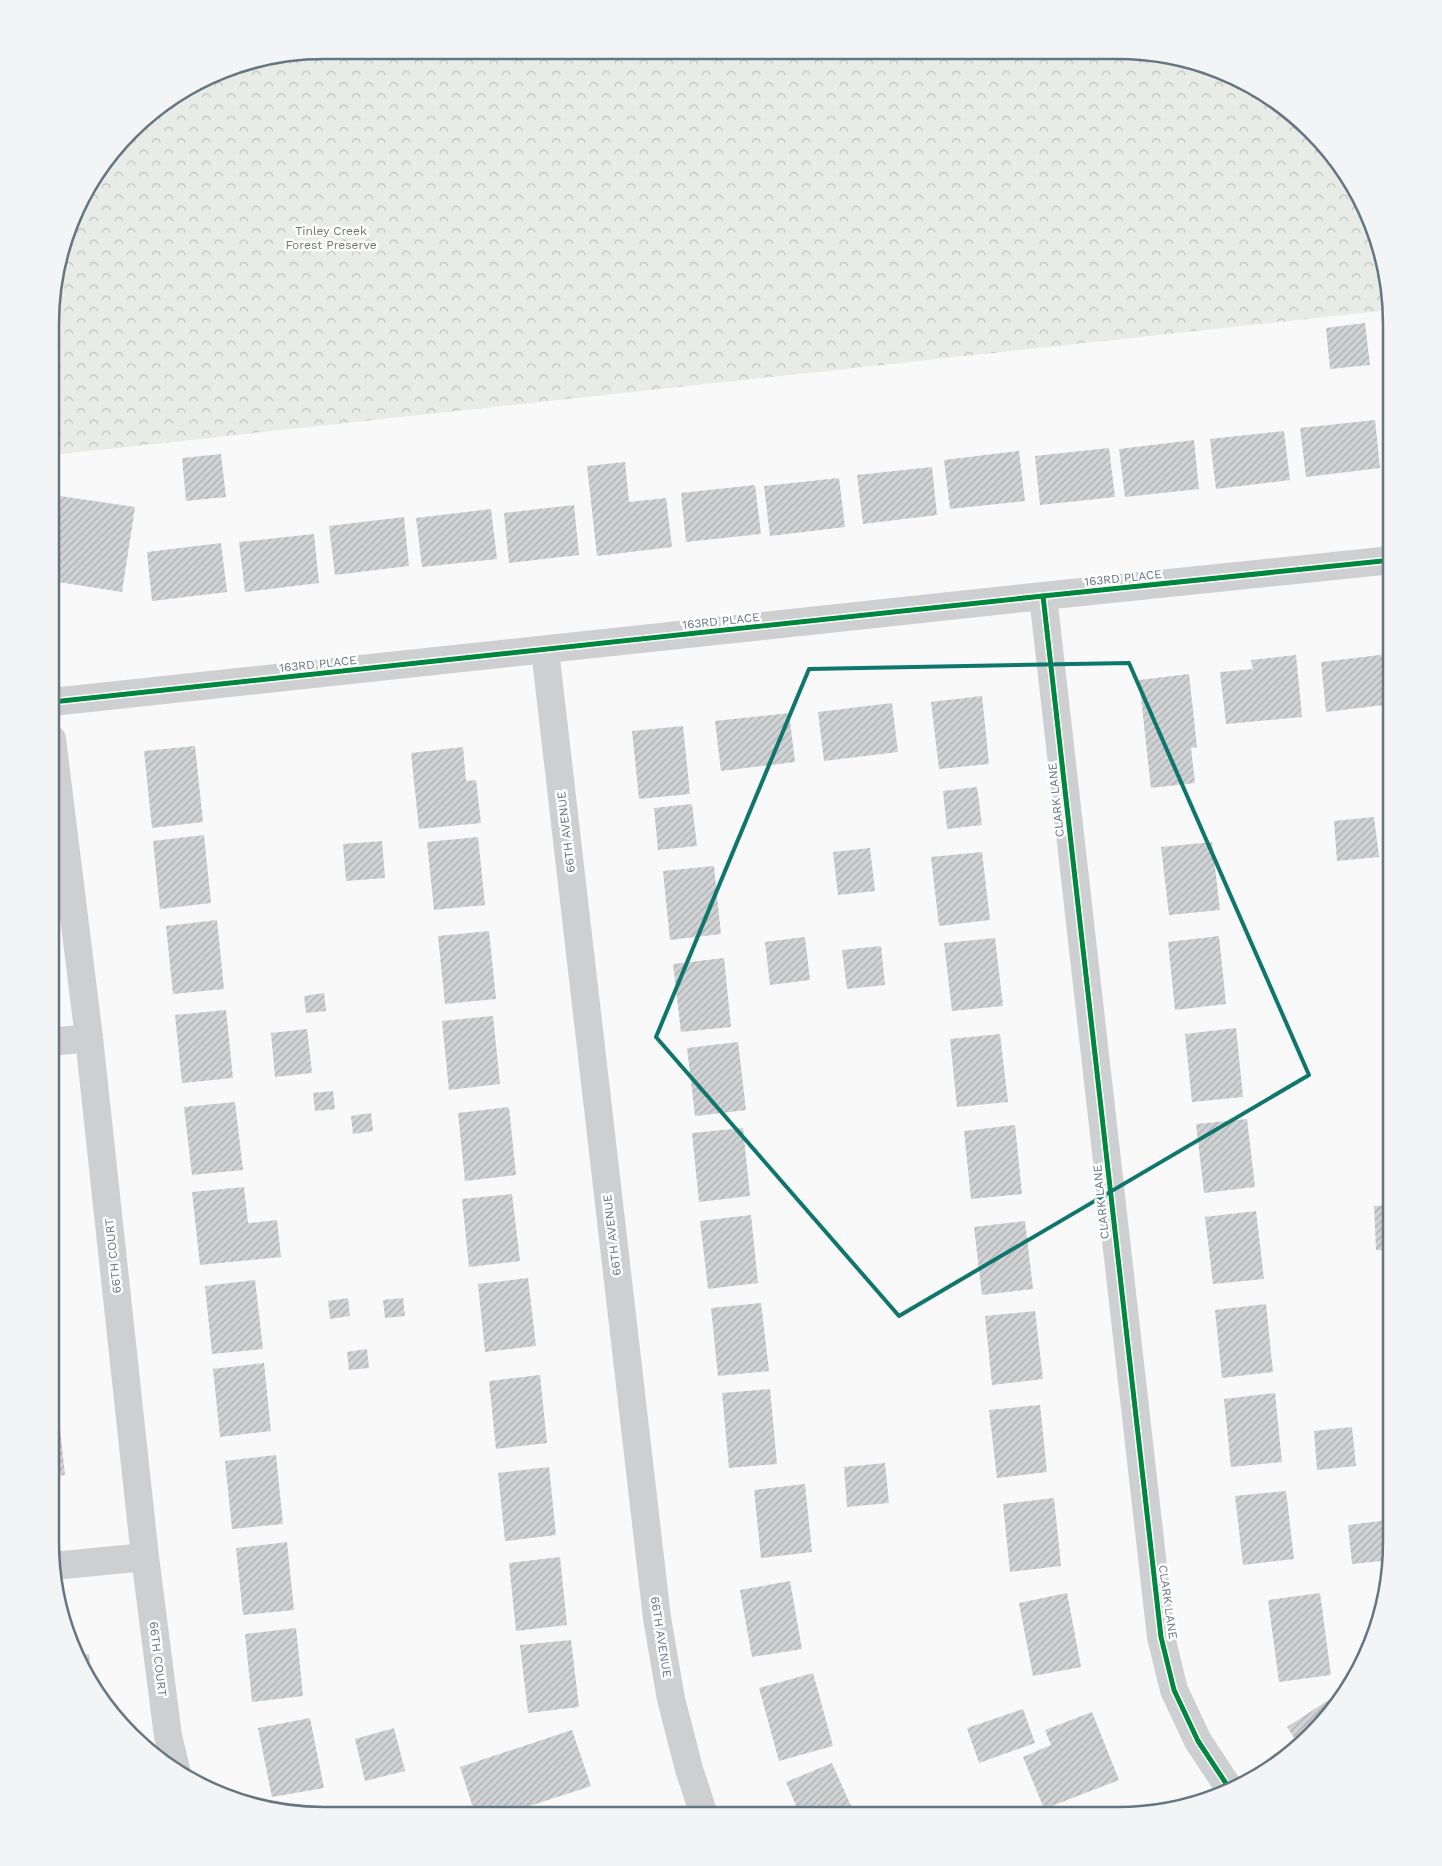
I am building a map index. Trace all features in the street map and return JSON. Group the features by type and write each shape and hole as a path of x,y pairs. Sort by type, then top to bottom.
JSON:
{"street":[{"name":"163RD PLACE","path":"59,701 1383,561"},
{"name":"CLARK LANE","path":"1043,596 1161,1637 1174,1690 1198,1741 1226,1784"},
{"name":"66TH AVENUE","path":"545,650 656,1618 671,1699 689,1769 701,1807"},
{"name":"66TH COURT","path":"59,796 89,1038 145,1557 168,1736 174,1762"},
{"path":"59,1041 89,1038"},
{"path":"60,1565 145,1557"}],"highlighted area":[{"path":"1129,663 1309,1075 899,1316 656,1037 809,669"}],"green space":[{"name":"Tinley Creek Forest Preserve","path":"306,59 1136,59 1170,64 1220,79 1251,94 1280,113 1318,149 1339,176 1363,222 1378,272 1383,311 59,454 59,306 61,289 68,255 79,222 103,176 136,136 162,113 191,94 222,79 255,68"}],"building":[{"path":"1365,323 1370,365 1330,369 1326,328"},
{"path":"1375,420 1380,468 1306,477 1300,428"},
{"path":"1284,431 1290,480 1216,489 1210,439"},
{"path":"1194,440 1199,489 1125,497 1119,449"},
{"path":"1109,448 1115,497 1040,505 1035,456"},
{"path":"1019,451 1025,501 950,509 944,460"},
{"path":"221,454 226,497 186,501 182,458"},
{"path":"625,462 629,502 666,498 672,547 597,556 587,466"},
{"path":"932,467 937,515 863,524 857,475"},
{"path":"839,478 845,527 770,536 764,486"},
{"path":"755,485 761,534 686,542 681,493"},
{"path":"60,496 135,507 122,592 59,582"},
{"path":"574,505 579,555 509,563 504,513"},
{"path":"491,509 497,559 422,567 416,518"},
{"path":"404,517 409,566 335,575 329,526"},
{"path":"314,534 319,583 245,592 239,542"},
{"path":"221,543 227,592 152,601 147,552"},
{"path":"1296,655 1302,717 1226,724 1220,672 1253,669 1251,660"},
{"path":"1383,655 1383,705 1326,712 1321,662"},
{"path":"1189,674 1197,747 1191,748 1195,783 1151,788 1139,680"},
{"path":"982,696 989,764 939,769 931,702"},
{"path":"892,703 898,752 824,761 818,712"},
{"path":"789,713 795,762 721,771 715,721"},
{"path":"683,726 690,794 639,799 632,731"},
{"path":"195,746 203,822 152,828 144,751"},
{"path":"463,747 466,781 476,780 481,823 419,829 411,753"},
{"path":"977,787 982,825 947,829 943,791"},
{"path":"692,804 697,846 658,850 654,808"},
{"path":"1374,817 1379,857 1337,861 1334,821"},
{"path":"204,835 211,903 160,909 153,841"},
{"path":"478,837 485,905 434,910 427,842"},
{"path":"382,841 385,878 346,881 343,844"},
{"path":"1212,842 1220,910 1169,915 1161,847"},
{"path":"870,848 875,891 838,895 833,852"},
{"path":"982,852 990,920 939,926 931,857"},
{"path":"714,866 721,934 670,940 663,871"},
{"path":"217,920 224,989 173,994 166,926"},
{"path":"489,931 496,999 445,1004 438,936"},
{"path":"1219,936 1226,1004 1175,1010 1168,942"},
{"path":"805,937 810,980 770,985 765,942"},
{"path":"995,938 1003,1006 952,1011 944,943"},
{"path":"881,946 885,985 847,989 842,950"},
{"path":"724,958 731,1027 681,1032 673,964"},
{"path":"324,993 326,1011 306,1013 304,996"},
{"path":"226,1010 233,1078 182,1083 175,1015"},
{"path":"493,1016 500,1084 449,1090 442,1021"},
{"path":"1236,1028 1243,1097 1192,1102 1185,1034"},
{"path":"307,1029 312,1073 275,1077 271,1033"},
{"path":"1000,1034 1008,1102 957,1107 950,1039"},
{"path":"738,1042 746,1110 695,1116 687,1048"},
{"path":"333,1091 335,1109 315,1111 313,1093"},
{"path":"235,1102 243,1170 192,1175 184,1107"},
{"path":"509,1107 516,1175 465,1181 458,1113"},
{"path":"371,1113 373,1131 353,1134 351,1116"},
{"path":"1247,1119 1255,1187 1204,1193 1196,1124"},
{"path":"1015,1125 1022,1194 971,1199 964,1131"},
{"path":"743,1128 750,1196 699,1202 692,1133"},
{"path":"244,1187 248,1223 277,1220 281,1257 200,1265 192,1192"},
{"path":"512,1194 520,1261 469,1267 462,1199"},
{"path":"1374,1206 1383,1206 1383,1250 1376,1250"},
{"path":"1256,1211 1264,1279 1213,1284 1205,1217"},
{"path":"751,1215 758,1283 708,1289 700,1221"},
{"path":"1025,1221 1033,1289 982,1295 974,1227"},
{"path":"528,1278 536,1346 485,1352 478,1284"},
{"path":"255,1280 263,1349 212,1354 205,1286"},
{"path":"348,1298 350,1316 330,1319 328,1301"},
{"path":"403,1298 405,1316 385,1318 383,1300"},
{"path":"761,1303 769,1371 718,1376 711,1308"},
{"path":"1266,1304 1273,1372 1222,1378 1215,1310"},
{"path":"1035,1311 1043,1379 992,1385 985,1316"},
{"path":"367,1349 369,1368 349,1370 347,1352"},
{"path":"264,1363 271,1431 220,1437 213,1369"},
{"path":"540,1375 547,1443 496,1449 489,1381"},
{"path":"770,1389 777,1464 729,1468 722,1393"},
{"path":"1275,1393 1282,1462 1231,1467 1224,1399"},
{"path":"1040,1405 1047,1472 997,1478 989,1410"},
{"path":"59,1420 65,1475 59,1476"},
{"path":"1352,1427 1356,1466 1317,1470 1314,1431"},
{"path":"276,1455 283,1524 232,1529 225,1461"},
{"path":"885,1463 889,1503 847,1507 844,1467"},
{"path":"549,1467 556,1535 505,1541 498,1473"},
{"path":"805,1484 812,1552 761,1558 754,1490"},
{"path":"1286,1491 1294,1559 1243,1565 1235,1496"},
{"path":"1054,1498 1061,1566 1010,1572 1003,1504"},
{"path":"1383,1521 1383,1561 1352,1564 1348,1525"},
{"path":"287,1542 294,1610 243,1615 236,1548"},
{"path":"560,1557 567,1625 516,1631 509,1563"},
{"path":"790,1581 802,1649 752,1657 740,1590"},
{"path":"1067,1593 1081,1667 1033,1676 1019,1603"},
{"path":"1320,1593 1331,1675 1279,1682 1268,1600"},
{"path":"296,1628 303,1696 252,1702 245,1634"},
{"path":"571,1640 579,1707 528,1713 520,1645"},
{"path":"89,1654 90,1668 86,1660 84,1655"},
{"path":"813,1673 833,1746 779,1761 759,1688"},
{"path":"1335,1696 1318,1717 1295,1740 1287,1727"},
{"path":"1023,1709 1035,1743 979,1763 967,1728"},
{"path":"1092,1712 1119,1780 1049,1807 1043,1807 1023,1757 1051,1745 1045,1730"},
{"path":"310,1718 324,1788 272,1797 258,1728"},
{"path":"394,1728 405,1771 365,1781 355,1739"},
{"path":"572,1730 591,1786 526,1807 473,1807 460,1767"},
{"path":"832,1763 851,1807 797,1807 786,1782"}],"cycle path":[{"path":"59,701 1383,561"},
{"path":"1043,596 1161,1637 1174,1690 1198,1741 1226,1784"}]}
